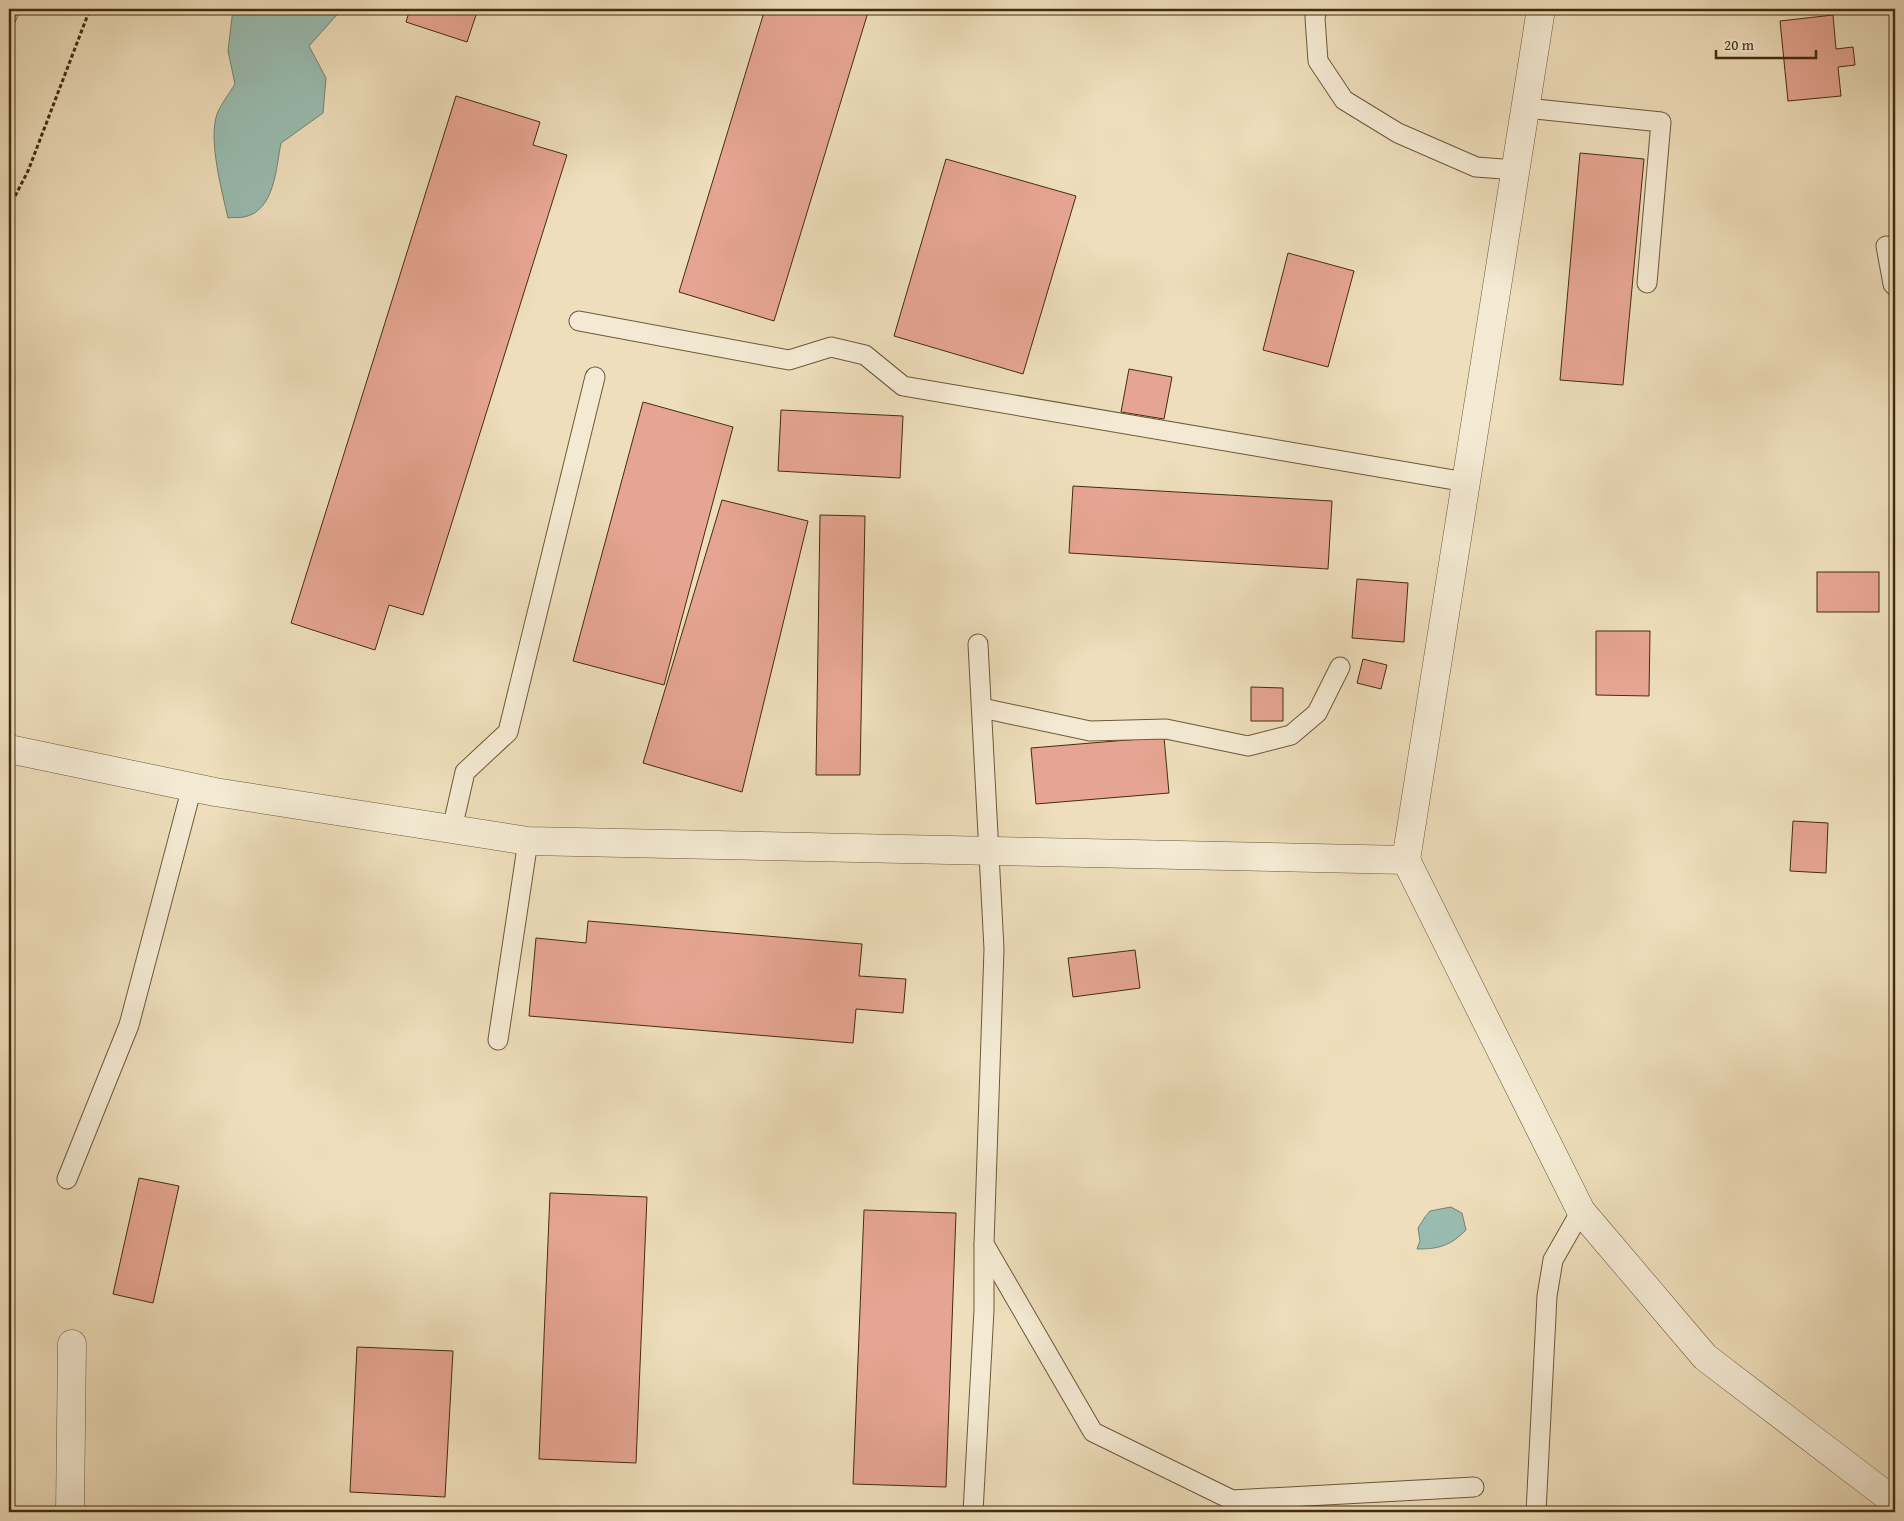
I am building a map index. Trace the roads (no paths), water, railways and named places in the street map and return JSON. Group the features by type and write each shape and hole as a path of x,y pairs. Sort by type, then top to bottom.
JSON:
{"street":[{"path":"1541,9 1406,860 1581,1211 1706,1357 1895,1502"},
{"path":"9,749 215,792 528,841 1406,860"},
{"path":"70,1512 72,1344"}],"lane":[{"path":"1317,9 1318,61 1344,100 1398,133 1476,167 1516,170"},
{"path":"1526,108 1661,122 1647,283"},
{"path":"1886,246 1893,284 1895,286"},
{"path":"579,321 789,360 832,347 865,355 903,386 1466,482"},
{"path":"452,829 465,772 508,732 595,377"},
{"path":"973,1512 984,1310 984,1244 994,950 978,644"},
{"path":"982,708 1090,731 1166,729 1248,746 1291,735 1317,713 1340,667"},
{"path":"66,1179 129,1025 192,787"},
{"path":"498,1040 528,841"},
{"path":"1536,1512 1547,1296 1553,1260 1581,1211"},
{"path":"984,1244 1093,1432 1232,1500 1474,1486"}],"water":[{"path":"233,9 342,9 309,46 326,78 323,113 281,143 272,187 262,206 254,213 244,217 228,218 217,166 214,137 217,114 235,84 228,51"},
{"path":"1451,1207 1462,1213 1466,1230 1455,1240 1444,1246 1417,1249 1420,1241 1418,1228 1425,1217 1430,1211"}]}
